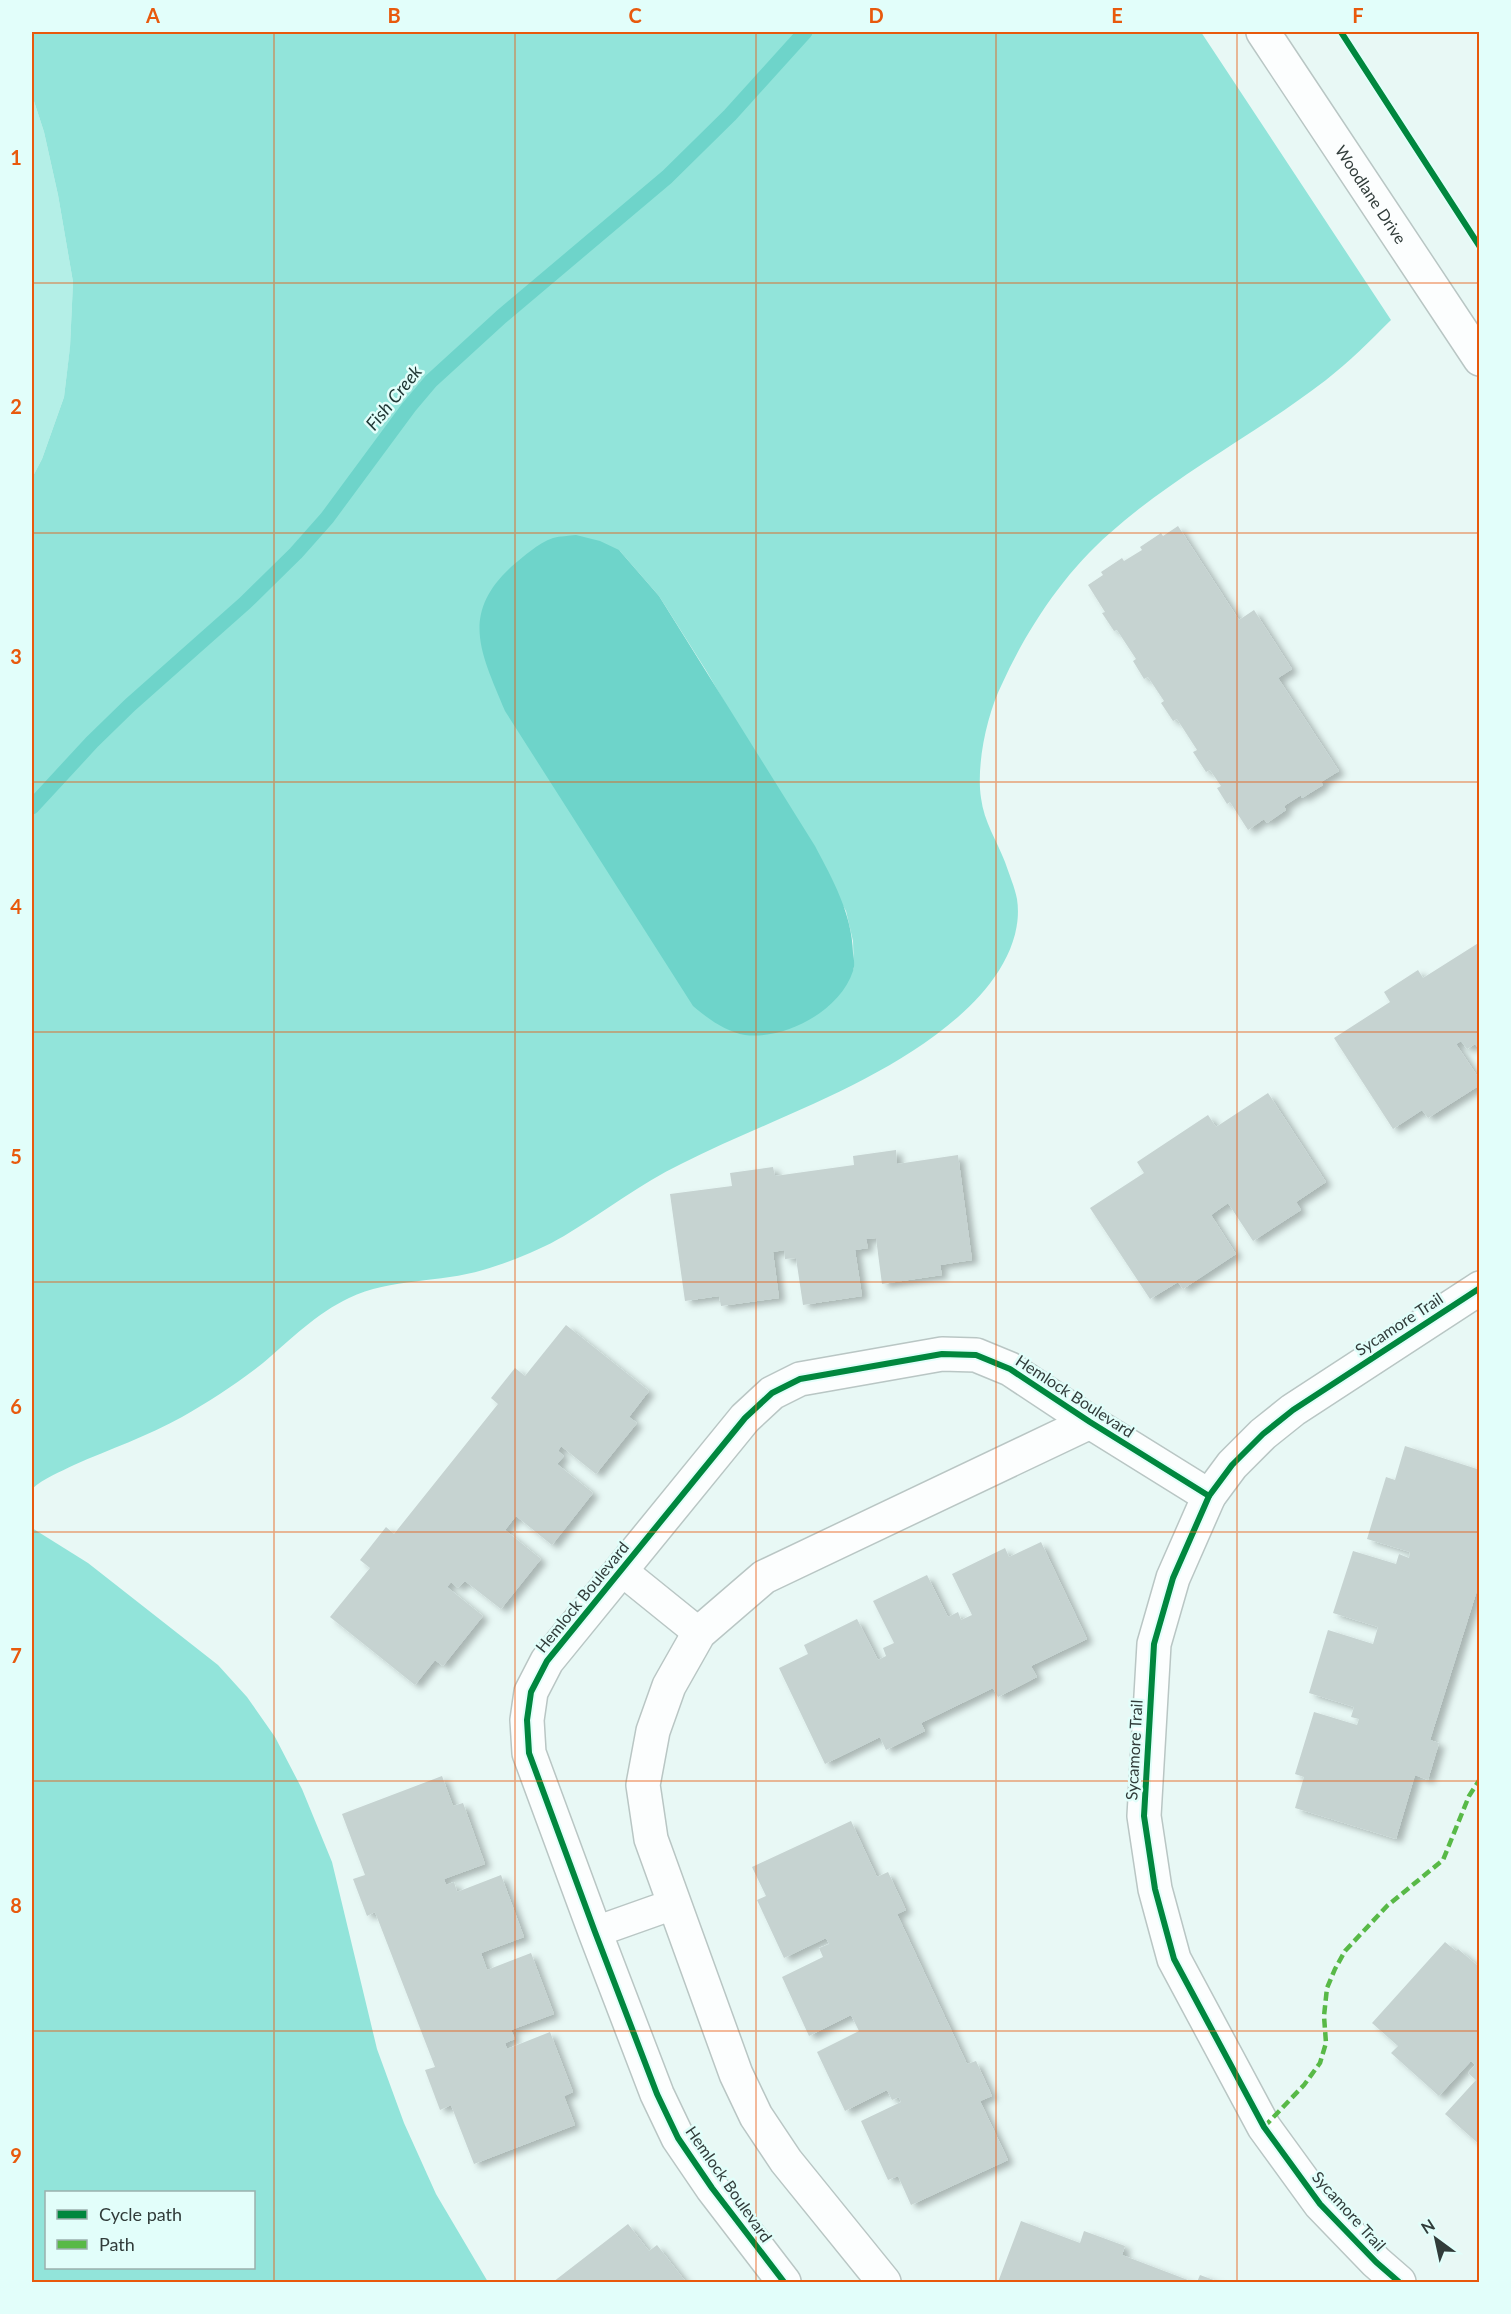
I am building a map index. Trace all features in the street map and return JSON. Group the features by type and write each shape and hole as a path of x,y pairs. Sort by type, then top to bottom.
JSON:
{"street":[{"name":"Woodlane Drive","path":"1263,32 1479,359"},
{"name":"Sycamore Trail","path":"1399,2283 1320,2204 1264,2127 1174,1959 1155,1889 1144,1816 1154,1644 1173,1578 1209,1496 1232,1465 1263,1434 1293,1410 1479,1288"},
{"name":"Hemlock Boulevard","path":"784,2283 712,2188 678,2138 657,2094 595,1932 530,1753 527,1720 531,1692 547,1661 745,1418 772,1393 800,1379 942,1354 976,1355 1010,1369 1209,1496"},
{"name":"Hemlock Boulevard","path":"884,2283 786,2161 756,2116 736,2074 651,1839 643,1785 653,1731 669,1686 699,1633 764,1577 1090,1422"}],"lane":[{"path":"621,1570 699,1633"},
{"path":"595,1932 674,1904"}],"shaded area":[{"path":"32,32 1201,32 1391,320 1326,380 1162,492 1110,533 1062,584 1035,623 1012,663 997,696 987,725 980,770 981,798 985,815 1005,862 1017,899 1018,916 1015,933 1010,949 993,979 958,1017 927,1041 860,1081 666,1172 564,1236 535,1251 483,1270 382,1287 337,1304 315,1319 234,1385 203,1405 156,1430 74,1465 32,1489 32,478 42,459 64,397 70,347 73,282 58,195 44,132 32,95","holes":["619,550 659,596 707,672 846,911 853,941 854,970"]},
{"path":"32,95 44,132 58,195 73,282 70,348 64,397 42,459 32,478"},
{"path":"576,535 600,541 619,550 659,596 815,846 835,885 849,925 854,969 836,999 809,1020 777,1033 745,1035 724,1028 693,1006 505,711 483,653 480,619 485,602 495,585 511,567 531,551 553,538"},
{"path":"32,1528 88,1563 218,1665 247,1697 275,1737 302,1789 332,1862 377,2049 404,2123 436,2194 488,2282 32,2282"}],"building":[{"path":"1178,526 1239,620 1254,610 1292,669 1278,678 1339,771 1321,782 1323,785 1284,806 1286,810 1267,823 1264,819 1248,830 1230,802 1227,804 1217,788 1221,786 1210,770 1206,772 1193,752 1197,750 1177,719 1173,721 1161,703 1164,701 1148,677 1144,679 1133,661 1136,659 1117,630 1114,631 1102,613 1105,612 1088,585 1103,575 1101,572 1122,558 1124,561 1142,550 1140,547 1161,533 1163,536"},
{"path":"1480,942 1480,1050 1475,1044 1467,1049 1461,1041 1456,1044 1480,1080 1480,1085 1428,1118 1422,1110 1393,1129 1334,1038 1390,1002 1384,992 1418,970 1423,978"},
{"path":"1268,1093 1326,1182 1296,1202 1301,1210 1253,1241 1228,1203 1211,1215 1236,1254 1183,1289 1178,1282 1150,1299 1090,1208 1144,1173 1137,1162 1208,1115 1216,1127"},
{"path":"896,1150 897,1164 958,1155 972,1260 940,1265 942,1275 882,1284 876,1238 866,1239 868,1248 855,1250 862,1296 803,1305 796,1258 785,1259 784,1250 773,1252 779,1298 721,1306 719,1296 685,1301 670,1194 732,1186 730,1173 773,1167 775,1176 854,1165 853,1156"},
{"path":"566,1325 649,1391 629,1417 637,1423 596,1474 561,1446 558,1451 564,1456 557,1464 593,1493 552,1545 516,1516 505,1530 541,1559 501,1609 465,1581 458,1588 451,1582 447,1587 483,1616 443,1666 435,1660 415,1685 330,1617 370,1568 360,1560 386,1527 394,1534 498,1404 491,1398 515,1368 525,1376"},
{"path":"1405,1446 1480,1470 1480,1581 1430,1740 1439,1743 1428,1780 1415,1775 1396,1839 1295,1808 1304,1777 1295,1774 1314,1712 1357,1725 1359,1719 1351,1717 1354,1707 1309,1693 1328,1630 1373,1644 1378,1627 1333,1613 1353,1551 1396,1564 1399,1554 1409,1558 1410,1552 1367,1539 1386,1477 1395,1480"},
{"path":"1041,1542 1087,1639 1031,1666 1037,1677 998,1697 993,1688 921,1723 925,1731 886,1750 880,1737 825,1764 779,1668 808,1654 804,1645 857,1619 878,1660 886,1656 883,1648 894,1643 873,1601 927,1575 948,1617 958,1612 961,1620 972,1615 952,1574 1005,1548 1009,1557"},
{"path":"442,1776 453,1806 463,1803 485,1864 444,1879 446,1885 454,1882 457,1892 501,1875 524,1937 481,1953 487,1970 531,1953 554,2014 511,2030 515,2039 505,2043 507,2049 550,2032 573,2092 564,2096 575,2125 474,2164 451,2105 440,2110 425,2070 435,2067 375,1912 367,1916 353,1879 365,1875 342,1814"},
{"path":"851,1821 877,1877 888,1872 906,1910 897,1914 967,2064 976,2061 992,2096 980,2101 1008,2160 911,2205 898,2176 888,2180 861,2121 901,2102 899,2097 892,2100 887,2090 845,2111 817,2052 859,2031 851,2015 809,2036 782,1977 823,1957 819,1948 829,1944 826,1938 784,1958 757,1900 766,1896 752,1867"},
{"path":"1445,1942 1456,1951 1458,1949 1479,1967 1477,1970 1480,1973 1480,2145 1445,2114 1476,2080 1468,2073 1475,2065 1471,2061 1439,2096 1391,2053 1398,2046 1372,2023"},
{"path":"1021,2221 1080,2243 1084,2231 1125,2246 1122,2255 1193,2282 998,2282"},
{"path":"628,2224 649,2251 657,2245 686,2282 553,2282"},
{"path":"1200,2275 1219,2282 1197,2282"}],"waterway":[{"name":"Fish Creek","path":"32,807 130,705 245,603 296,553 327,518 409,407 431,381 501,317 667,177 730,115 805,32"}],"marked path":[{"path":"1264,2127 1304,2085 1320,2063 1326,2043 1324,2016 1327,1988 1345,1951 1387,1906 1443,1860 1469,1796 1480,1779"}],"cycle path":[{"path":"1341,32 1480,247"},
{"path":"1399,2282 1376,2262 1320,2204 1264,2127 1174,1959 1155,1889 1144,1816 1154,1644 1173,1578 1209,1496 1232,1465 1263,1434 1293,1410 1480,1288"},
{"path":"784,2282 712,2188 678,2138 657,2094 595,1932 529,1753 527,1720 531,1692 547,1661 745,1418 772,1393 800,1379 942,1354 976,1355 1010,1369 1209,1496"}]}
